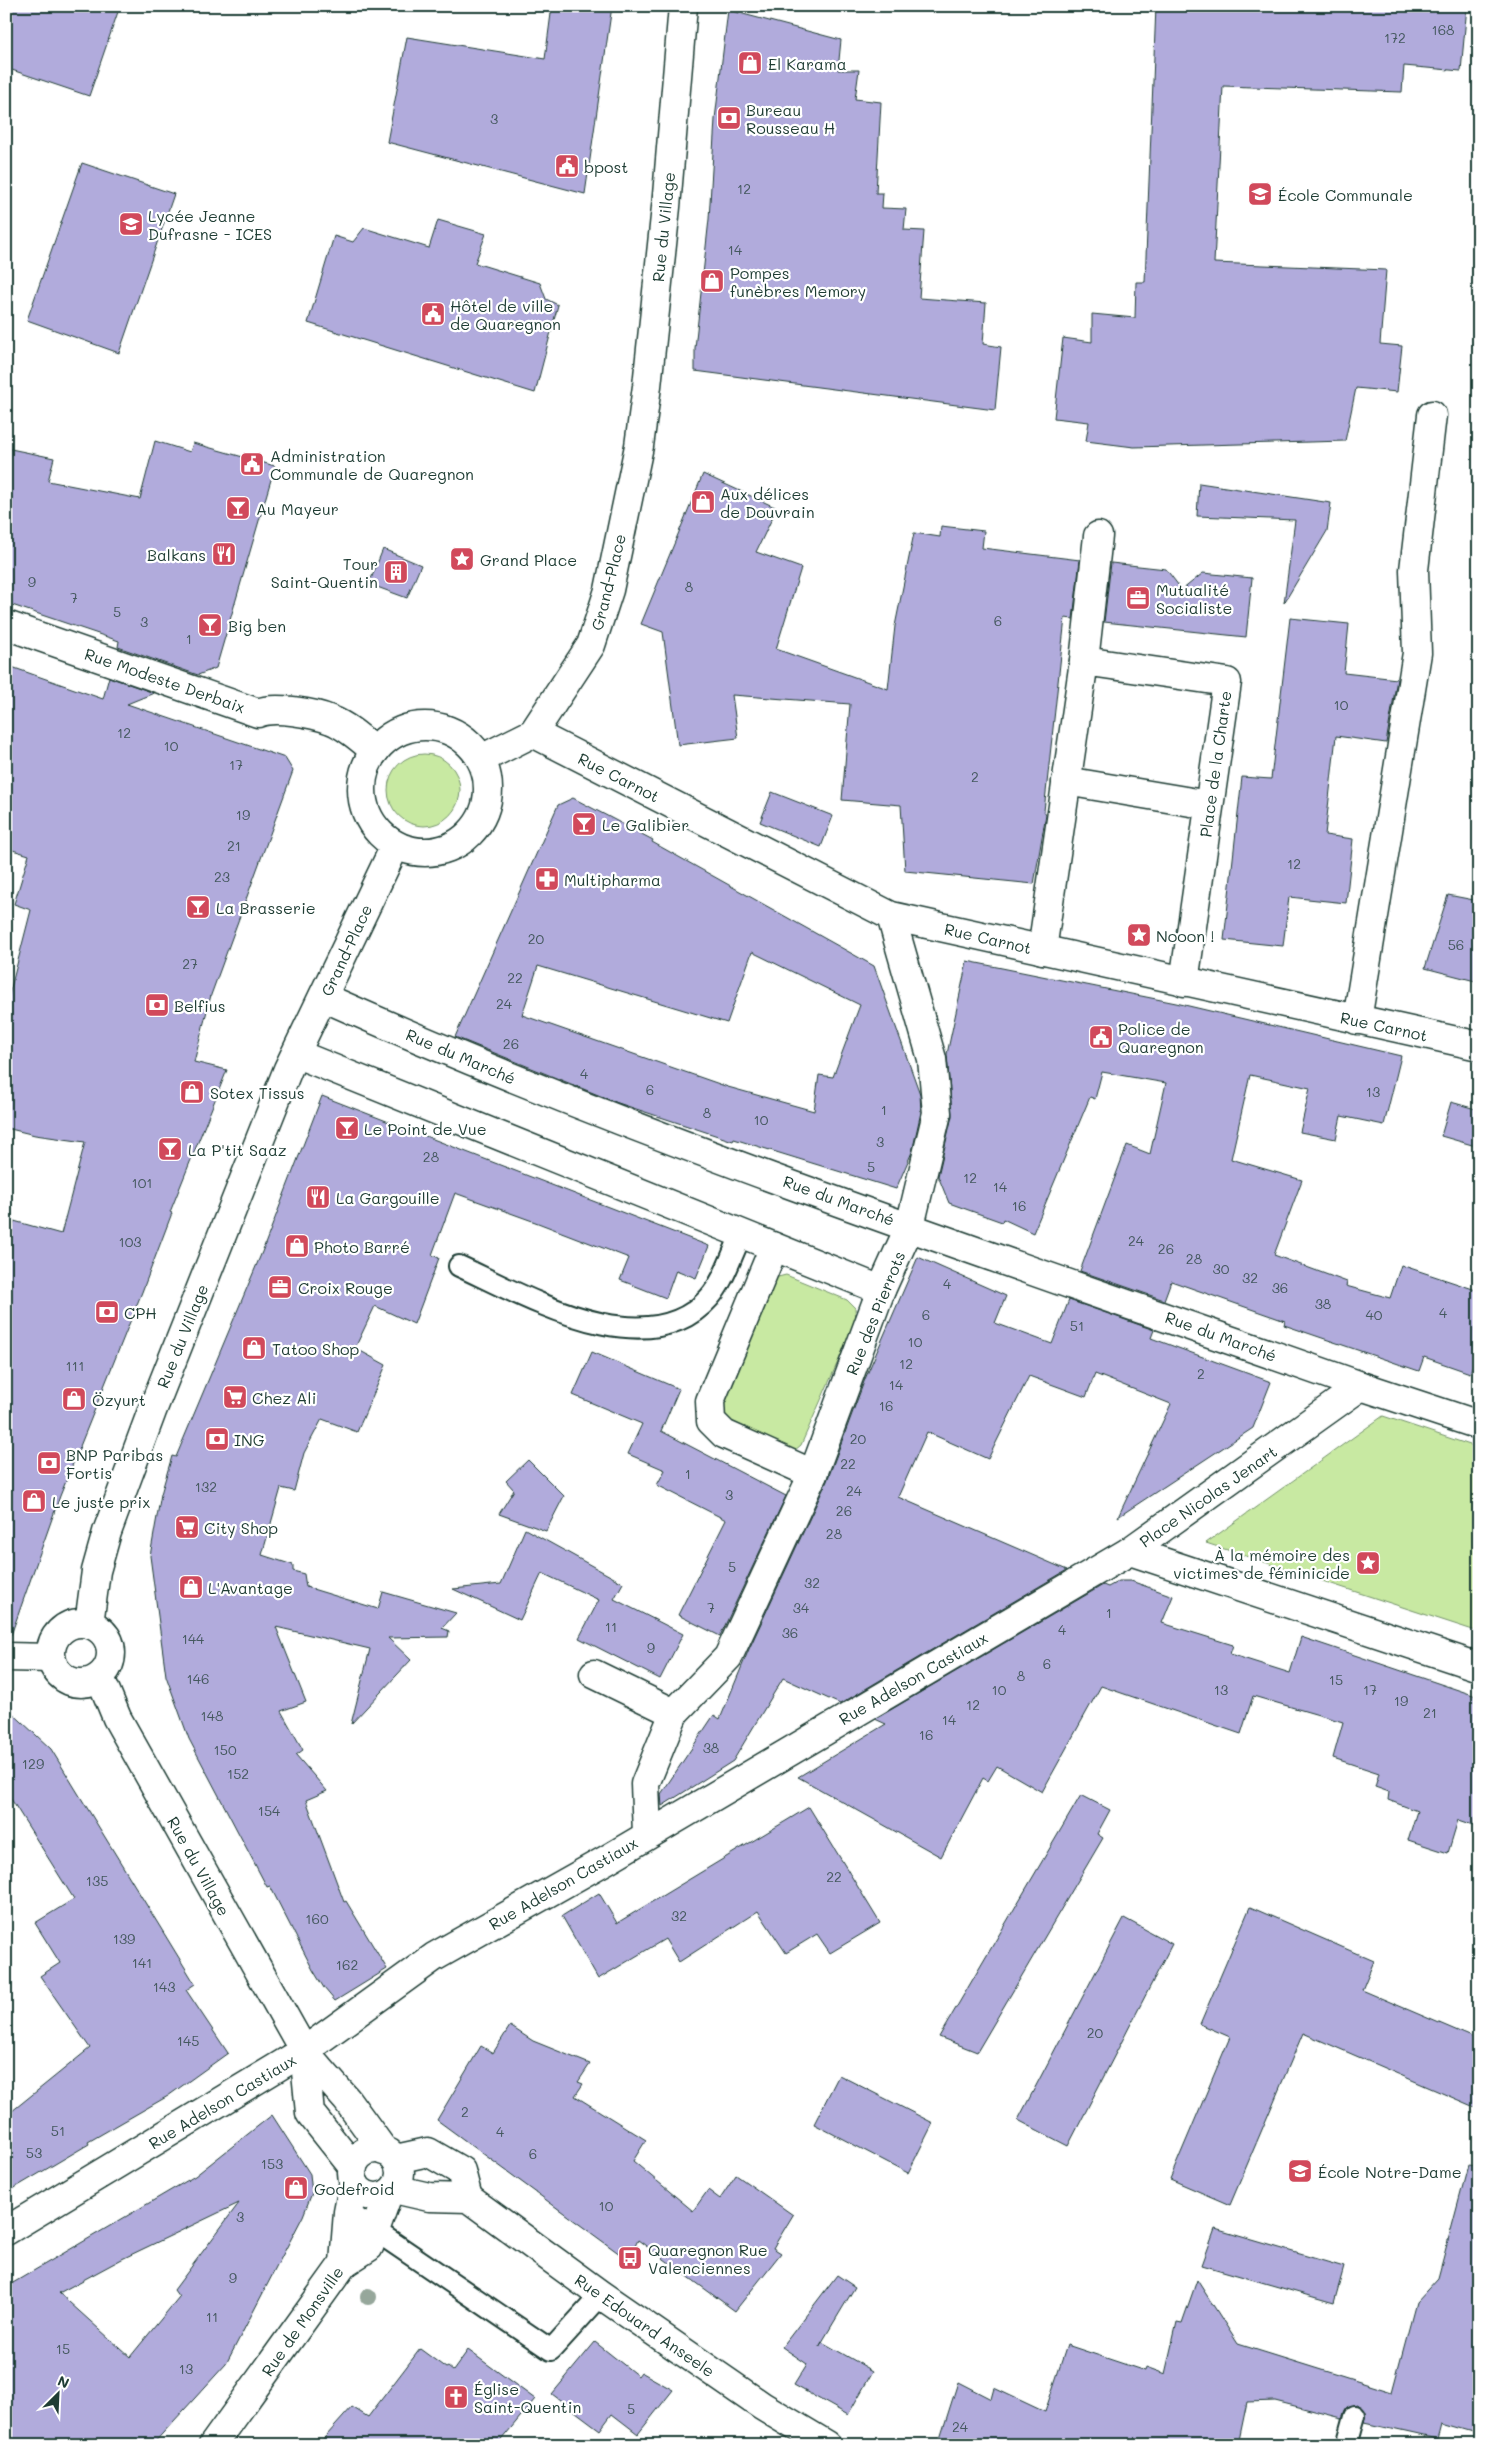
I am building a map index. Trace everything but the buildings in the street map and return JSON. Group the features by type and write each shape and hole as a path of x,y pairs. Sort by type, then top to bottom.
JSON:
{"street":[{"name":"Rue du Village","path":"639,446 666,207 683,6"},
{"path":"1356,1020 1417,652 1414,570 1432,415"},
{"name":"Grand-Place","path":"481,759 533,733 592,645 609,590 639,446"},
{"path":"1042,950 1084,661 1098,536"},
{"name":"Rue Modeste Derbaix","path":"6,625 258,713 266,710 292,711 331,720 357,736 375,751"},
{"name":"Place de la Charte","path":"1084,661 1227,682 1184,982"},
{"path":"415,726 446,729 460,736 472,746 481,759 488,778 488,799 482,818 470,835 454,846 435,852 415,852 395,846 374,828 367,816 362,799 362,781 375,751 386,739 399,731 415,726"},
{"name":"Rue Carnot","path":"533,733 891,916 1479,1046"},
{"path":"1066,782 1209,805"},
{"name":"Grand-Place","path":"297,1054 395,846"},
{"name":"Rue des Pierrots","path":"647,1834 645,1784 674,1712 728,1657 813,1474 881,1290 910,1226 937,1113 932,1059 891,916"},
{"name":"Rue du Marché","path":"323,997 571,1102 910,1226 1362,1386"},
{"name":"Rue du Village","path":"89,1624 96,1571 107,1532 152,1411 288,1069 297,1054"},
{"path":"297,1054 881,1290"},
{"path":"774,1247 710,1401 711,1421 724,1434 813,1474"},
{"path":"1362,1386 1479,1425"},
{"name":"Place Nicolas Jenart","path":"1130,1550 1362,1386"},
{"name":"Place Nicolas Jenart","path":"1130,1550 1479,1667"},
{"name":"Rue Adelson Castiaux","path":"6,2232 304,2051 434,1957 606,1860 647,1834 1130,1550"},
{"path":"89,1624 105,1636 112,1654 110,1664 100,1677 91,1682 77,1683 67,1680 57,1671 51,1658 54,1640 61,1631 70,1626 89,1624"},
{"path":"6,1657 51,1658"},
{"path":"594,1674 674,1712"},
{"name":"Rue du Village","path":"100,1677 117,1718 304,2051 347,2100 390,2155"},
{"name":"Rue du Village","path":"304,2051 310,2113 354,2175"},
{"path":"369,2151 390,2155 428,2152 461,2171 468,2198 429,2197 391,2192 380,2197 365,2194 354,2175 356,2160 369,2151"},
{"path":"344,2263 369,2247 400,2174 390,2155"},
{"name":"Rue de Monsville","path":"213,2445 344,2263 348,2212 354,2175"},
{"name":"Rue Edouard Anseele","path":"468,2198 601,2295 762,2406 827,2445"}],"lane":[{"path":"459,1266 537,1302 578,1318 621,1327 661,1326 688,1314 708,1299 722,1280 742,1234"},
{"path":"348,2212 551,2350 601,2295"},
{"path":"1347,2445 1355,2416"}],"green space":[{"path":"424,754 444,760 454,770 460,790 454,810 444,820 424,826 404,820 394,810 388,790 394,770 404,760"},
{"path":"786,1275 847,1300 855,1308 856,1321 801,1445 794,1451 783,1452 721,1417 721,1400 773,1281 778,1277"},
{"path":"1383,1416 1479,1448 1479,1632 1206,1543"}],"place":[{"name":"El Karama","path":"750,63"},
{"name":"Bureau Rousseau H","path":"729,118"},
{"name":"bpost","path":"567,166"},
{"name":"École Communale","path":"1260,194"},
{"name":"Lycée Jeanne Dufrasne - ICES","path":"131,224"},
{"name":"Pompes funèbres Memory","path":"712,281"},
{"name":"Hôtel de ville de Quaregnon","path":"433,314"},
{"name":"Administration Communale de Quaregnon","path":"252,464"},
{"name":"Aux délices de Douvrain","path":"703,502"},
{"name":"Au Mayeur","path":"238,508"},
{"name":"Balkans","path":"224,554"},
{"name":"Grand Place","path":"462,559"},
{"name":"Tour Saint-Quentin","path":"396,572"},
{"name":"Mutualité Socialiste","path":"1138,598"},
{"name":"Big ben","path":"210,625"},
{"name":"Le Galibier","path":"584,824"},
{"name":"Multipharma","path":"547,879"},
{"name":"La Brasserie","path":"198,907"},
{"name":"Nooon !","path":"1139,935"},
{"name":"Belfius","path":"157,1005"},
{"name":"Police de Quaregnon","path":"1101,1037"},
{"name":"Sotex Tissus","path":"192,1092"},
{"name":"Le Point de Vue","path":"347,1128"},
{"name":"La P'tit Saaz","path":"170,1149"},
{"name":"La Gargouille","path":"318,1197"},
{"name":"Photo Barré","path":"297,1246"},
{"name":"Croix Rouge","path":"280,1287"},
{"name":"CPH","path":"107,1312"},
{"name":"Tatoo Shop","path":"254,1348"},
{"name":"Chez Ali","path":"235,1397"},
{"name":"Özyurt","path":"74,1399"},
{"name":"ING","path":"217,1439"},
{"name":"BNP Paribas Fortis","path":"49,1463"},
{"name":"Le juste prix","path":"34,1501"},
{"name":"City Shop","path":"187,1527"},
{"name":"À la mémoire des victimes de féminicide","path":"1368,1563"},
{"name":"L'Avantage","path":"191,1587"},
{"name":"École Notre-Dame","path":"1300,2171"},
{"name":"Godefroid","path":"296,2188"},
{"name":"Quaregnon Rue Valenciennes","path":"630,2258"},
{"name":"Église Saint-Quentin","path":"456,2397"}]}
